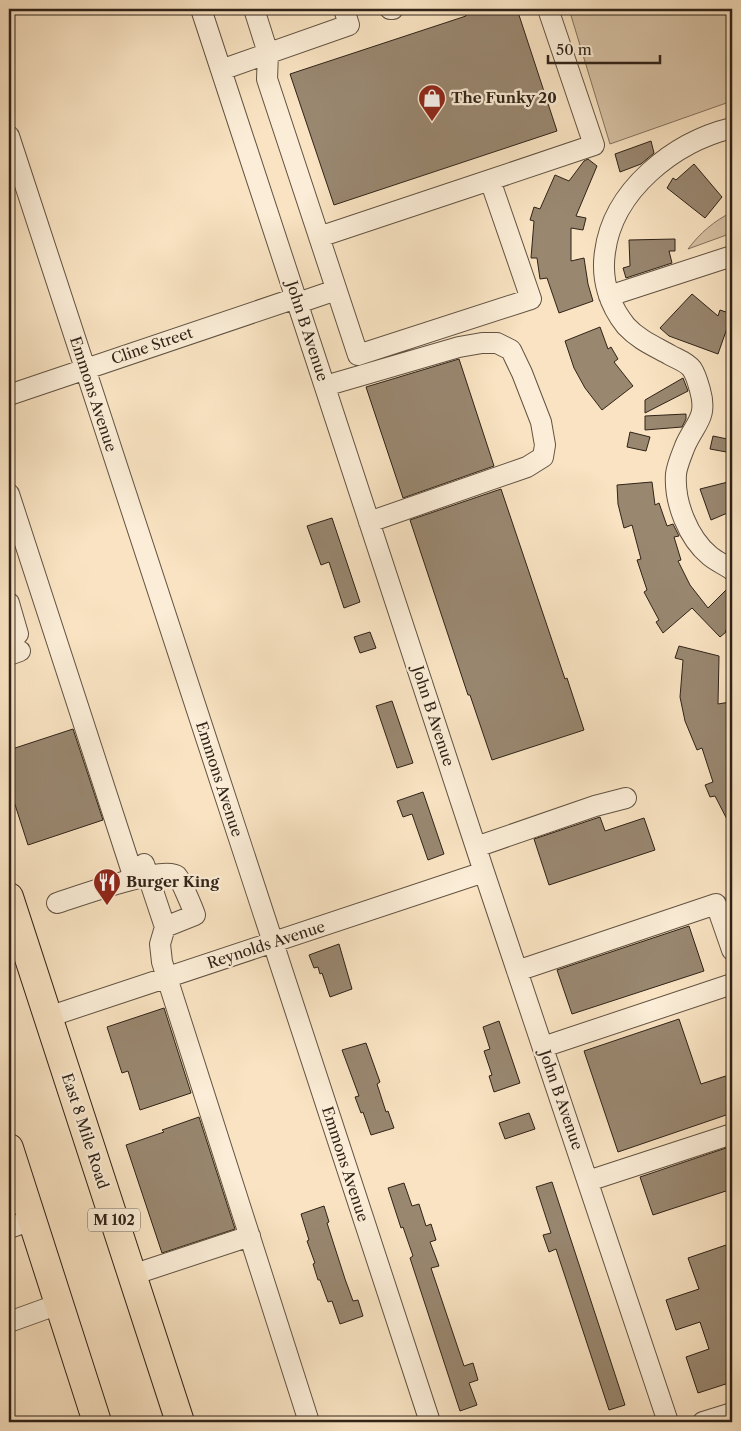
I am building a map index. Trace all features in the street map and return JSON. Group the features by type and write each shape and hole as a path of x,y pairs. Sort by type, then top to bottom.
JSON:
{"highway":[{"name":"East 8 Mile Road","path":"9,897 180,1422"},
{"path":"9,1148 20,1224 59,1304 98,1422"}],"street":[{"name":"John B Avenue","path":"201,9 484,872 668,1422"},
{"path":"254,9 268,54 267,79 358,355 531,299 490,180"},
{"path":"221,70 349,25 344,9"},
{"path":"319,237 594,145 548,9"},
{"path":"723,130 696,140 664,161 645,176 622,204 611,226 604,258 604,277 614,309 626,326 641,340 685,362 697,378 703,401 703,410 681,457 676,474 677,494 686,524 698,543 710,556 732,570"},
{"name":"Emmons Avenue","path":"9,136 430,1422"},
{"path":"609,296 732,256"},
{"name":"Cline Street","path":"9,395 297,300 336,290"},
{"path":"325,386 458,347 482,343 497,343 511,350 522,372 541,422 545,446 543,457 527,467 370,522"},
{"path":"9,494 141,870 165,927 160,952 167,978 309,1422"},
{"path":"9,604 16,646"},
{"path":"476,847 595,806 626,798"},
{"path":"57,903 141,870 167,873 177,876 195,913 193,916 165,927"},
{"name":"Reynolds Avenue","path":"48,1017 273,944 484,872"},
{"path":"517,971 716,904 732,950"},
{"path":"543,1047 732,984"},
{"path":"588,1181 732,1134"},
{"path":"132,1275 250,1236"},
{"path":"9,1322 59,1304"},
{"path":"703,1422 732,1413"}],"shaded area":[{"path":"569,9 732,9 732,101 610,144"},
{"path":"732,212 732,233 688,249 708,228"}],"building":[{"path":"463,9 517,9 557,131 334,205 290,74 466,16"},
{"path":"651,141 654,153 641,164 620,172 615,154"},
{"path":"588,159 597,166 576,216 586,218 583,230 571,228 571,261 584,258 593,301 559,313 547,278 540,279 537,258 531,258 534,221 530,220 534,207 540,209 555,175 569,181 584,161"},
{"path":"694,164 722,197 705,218 667,188 673,178 676,180"},
{"path":"675,239 675,251 669,251 672,263 626,278 623,268 630,266 629,240"},
{"path":"692,294 718,316 720,310 732,314 718,354 669,336 660,328"},
{"path":"600,327 608,349 611,347 618,359 614,362 633,386 602,410 585,388 574,368 565,341"},
{"path":"459,359 494,466 403,498 366,387"},
{"path":"683,378 688,391 645,413 645,400"},
{"path":"686,414 682,427 645,430 645,416"},
{"path":"630,432 650,437 646,451 627,447"},
{"path":"713,436 732,440 732,453 710,449"},
{"path":"732,481 732,511 711,520 700,489"},
{"path":"652,482 655,505 659,503 667,526 673,524 679,536 674,537 681,560 678,561 690,585 708,608 732,584 732,627 720,637 692,608 663,633 656,622 659,620 644,592 647,590 637,560 641,559 632,525 624,528 618,504 617,485"},
{"path":"501,489 584,730 492,760 470,695 468,695 410,520"},
{"path":"332,518 360,602 344,608 329,562 321,565 307,526"},
{"path":"370,632 376,648 360,653 354,637"},
{"path":"679,646 719,656 718,704 730,702 732,721 732,829 715,796 710,797 705,785 713,782 702,748 697,750 685,721 680,697 683,660 675,658"},
{"path":"392,701 413,763 397,768 376,706"},
{"path":"73,729 103,820 28,845 9,786 9,750"},
{"path":"423,792 444,854 428,860 412,814 403,817 397,801"},
{"path":"600,817 605,831 644,818 655,850 549,885 534,839"},
{"path":"689,926 704,971 572,1014 557,970"},
{"path":"339,944 352,989 330,997 322,973 320,974 318,967 314,968 309,955"},
{"path":"164,1008 191,1093 140,1110 128,1071 122,1073 107,1027"},
{"path":"679,1019 701,1084 732,1074 732,1113 618,1152 584,1051"},
{"path":"499,1021 520,1083 494,1092 489,1076 492,1075 484,1051 490,1049 483,1027"},
{"path":"366,1043 380,1082 377,1084 386,1112 388,1111 394,1128 371,1135 363,1112 361,1113 355,1097 359,1096 342,1050"},
{"path":"529,1113 535,1129 505,1139 499,1123"},
{"path":"199,1117 235,1229 162,1253 126,1145"},
{"path":"732,1146 732,1189 653,1215 640,1177"},
{"path":"552,1182 625,1405 609,1410 556,1249 549,1252 543,1235 551,1233 536,1187"},
{"path":"404,1183 412,1206 419,1204 426,1226 431,1224 436,1240 430,1242 439,1266 431,1268 464,1366 473,1363 478,1380 469,1383 477,1405 460,1411 410,1258 413,1256 403,1227 401,1228 388,1188"},
{"path":"324,1206 329,1222 327,1223 345,1279 353,1301 358,1300 363,1316 340,1324 332,1301 328,1302 320,1280 318,1280 301,1214"},
{"path":"732,1243 732,1382 698,1393 686,1357 709,1349 700,1322 676,1330 666,1300 699,1289 688,1258"}],"place":[{"name":"The Funky 20","path":"432,122"},
{"name":"Burger King","path":"107,906"}]}
